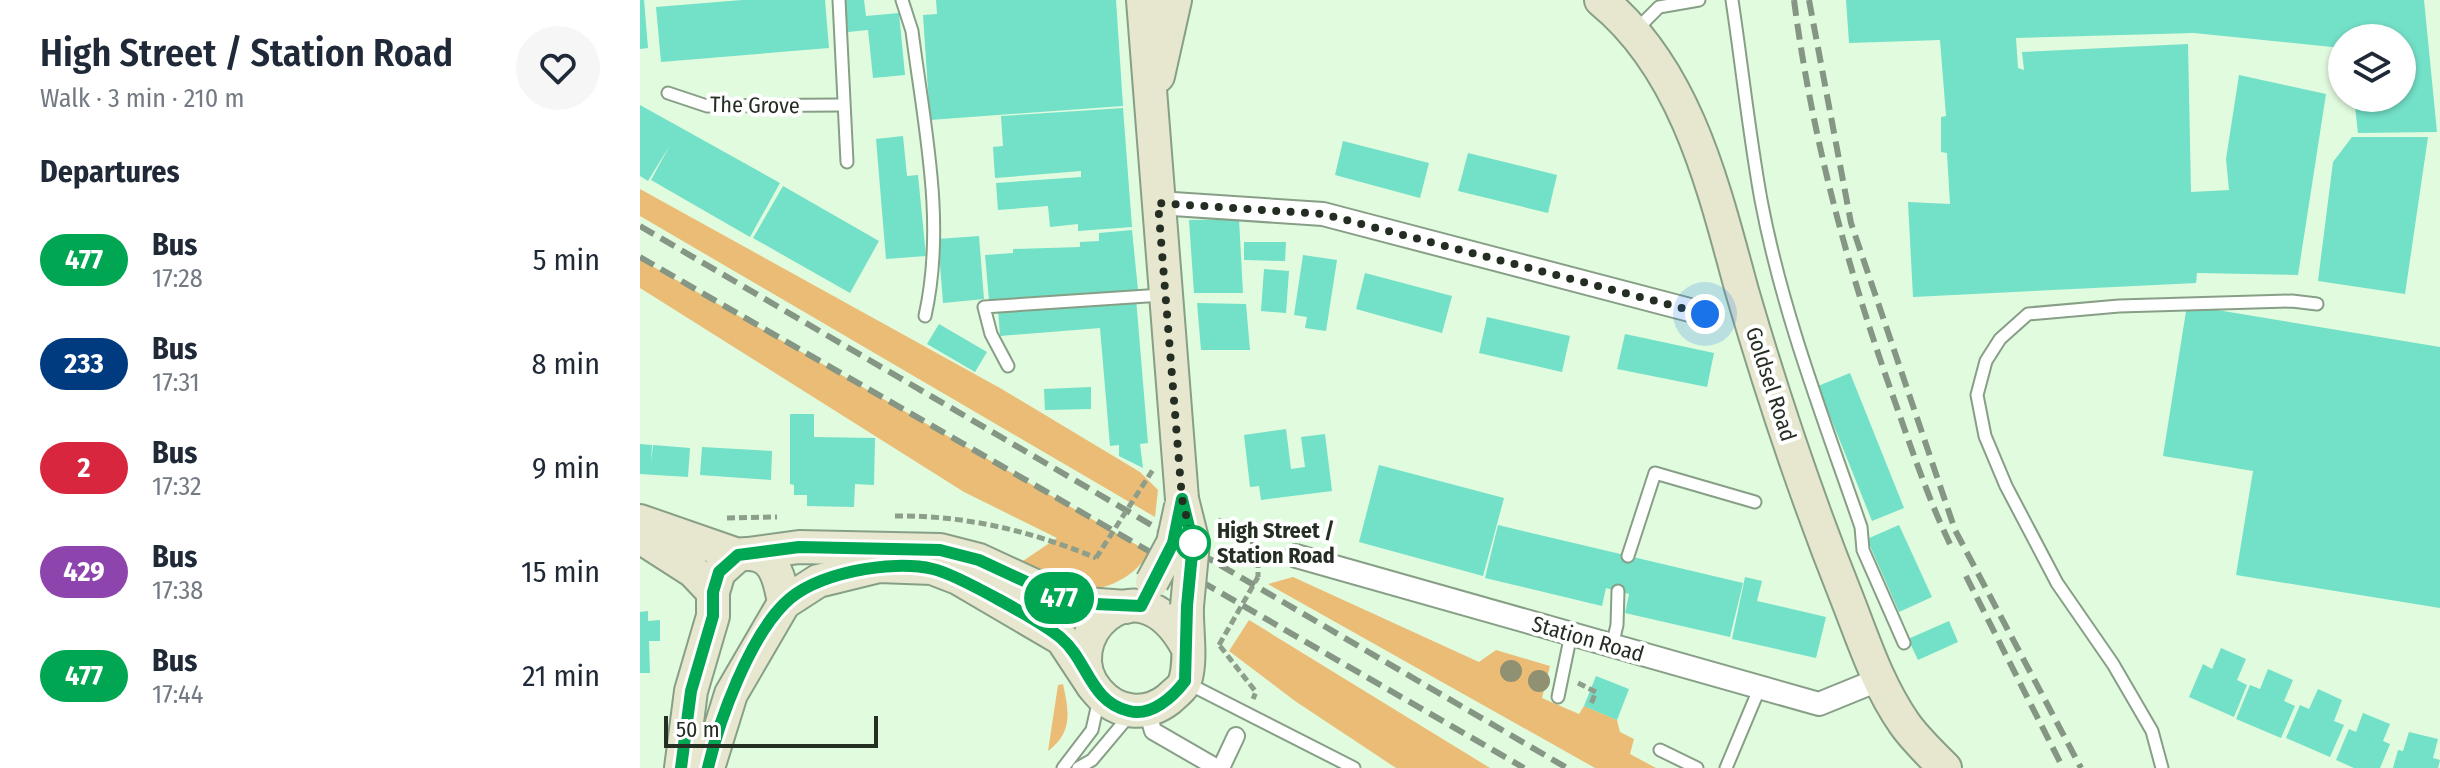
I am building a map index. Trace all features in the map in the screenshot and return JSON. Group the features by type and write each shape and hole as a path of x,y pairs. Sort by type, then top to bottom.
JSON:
{"main road":[{"path":"640,537 693,571 724,614 747,623 778,611 818,581 879,566 932,568 958,578 1062,639 1096,690 1111,704 1140,711 1161,705 1185,681 1193,543 1182,499 1143,0"},
{"path":"1151,102 1175,0"},
{"name":"Goldsel Road","path":"1601,0 1655,63 1682,108 1710,178 1748,311 1814,517 1878,680 1904,724 1945,768"},
{"path":"1096,690 1085,655 1090,634 1106,614 1140,598 1173,543 1182,499"},
{"path":"640,521 772,562 778,611 731,694 708,768"},
{"path":"681,768 691,691 719,572 743,554 799,547 940,550 979,560 1072,603 1140,598 1167,617 1186,645"}],"street":[{"path":"1158,203 1323,214 1705,314"},
{"name":"Station Road","path":"1296,556 1819,704 1878,680"},
{"path":"1140,711 1153,731 1219,768 1236,736"}],"lane":[{"path":"839,0 847,162"},
{"path":"902,0 912,31 936,230 935,271 925,316"},
{"path":"1632,34 1659,7 1699,0"},
{"path":"1732,0 1761,200 1777,265 1812,391 1861,527 1863,550 1904,643"},
{"name":"The Grove","path":"668,93 707,106 843,105"},
{"path":"1008,366 991,334 984,307 1166,295"},
{"path":"2162,768 2152,731 2113,664 2057,583 2006,486 1985,436 1977,395 1986,361 2000,339 2028,314 2119,306 2292,301 2317,304"},
{"path":"1628,556 1655,473 1755,502"},
{"path":"1612,646 1617,625 1618,591"},
{"path":"1558,697 1571,634"},
{"path":"1185,681 1354,768"},
{"path":"1726,768 1760,687"},
{"path":"1063,768 1092,730 1096,690"},
{"path":"1078,768 1092,760 1140,711"},
{"path":"1660,750 1697,768"}],"path":[{"path":"1096,558 1154,468"},
{"path":"1251,539 1258,562 1258,577 1219,645 1256,692"},
{"path":"1589,689 1596,692 1590,706"},
{"path":"1587,698 1590,706"},
{"path":"1579,701 1590,706"}],"shaded area":[{"path":"640,189 1000,388 1140,472 1158,490 1155,517 640,216"},
{"path":"640,259 1149,552 1126,577 1092,589 1062,586 1017,565 1057,538 964,492 640,288"},
{"path":"1293,577 1479,662 1496,650 1550,666 1542,698 1579,714 1584,706 1617,720 1620,732 1634,739 1630,754 1656,768 1595,768 1268,584"},
{"path":"1249,620 1490,768 1396,768 1295,701 1229,651"},
{"path":"1063,684 1067,721 1062,736 1048,751 1058,685"}],"building":[{"path":"640,0 644,0 648,48 640,49"},
{"path":"742,0 825,0 829,48 661,62 656,7"},
{"path":"845,0 864,0 866,16 899,13 905,75 873,78 868,30 848,32"},
{"path":"936,0 1116,0 1123,106 930,120 923,15 937,14"},
{"path":"1846,0 2424,0 2437,132 2358,133 2356,112 2416,112 2416,24 2328,24 2328,47 2194,33 2016,38 2018,68 2024,70 2022,52 2188,44 2191,192 2229,190 2226,159 2239,75 2326,94 2298,275 2197,273 2196,283 1913,297 1908,202 1950,204 1947,153 1941,152 1941,117 1946,116 1940,40 1849,43"},
{"path":"640,105 780,183 750,237 651,180 670,145 648,181 640,176"},
{"path":"1123,108 1132,227 1078,231 1078,224 1050,227 1048,206 998,210 996,183 1081,177 1081,171 995,178 993,147 1003,146 1001,116"},
{"path":"903,136 907,176 918,175 926,256 886,259 876,139"},
{"path":"2352,137 2428,137 2405,294 2318,281 2333,162"},
{"path":"1343,141 1429,163 1420,198 1335,175"},
{"path":"1468,153 1557,175 1548,213 1458,191"},
{"path":"783,186 879,241 850,293 753,238"},
{"path":"1239,219 1243,293 1194,293 1189,220"},
{"path":"1132,230 1138,290 989,300 985,255 1013,253 1013,249 1080,247 1080,242 1099,241 1099,233"},
{"path":"979,236 984,299 943,303 938,239"},
{"path":"1244,242 1286,242 1285,261 1244,260"},
{"path":"1303,255 1337,260 1326,331 1305,328 1307,317 1294,315"},
{"path":"1264,269 1289,271 1286,313 1261,311"},
{"path":"1365,273 1452,296 1442,333 1356,309"},
{"path":"1136,298 1148,443 1140,444 1143,468 1119,456 1119,445 1110,446 1100,328 1000,336 998,309"},
{"path":"1197,303 1246,304 1250,350 1201,350"},
{"path":"2187,305 2440,347 2440,608 2236,575 2253,471 2163,456"},
{"path":"1487,317 1570,336 1562,372 1479,353"},
{"path":"939,324 987,352 975,372 927,344"},
{"path":"1625,334 1714,353 1707,387 1617,369"},
{"path":"1850,373 1904,508 1872,521 1818,386"},
{"path":"1091,387 1091,409 1045,410 1044,389"},
{"path":"790,414 814,414 814,437 875,438 874,485 855,484 854,507 807,506 807,495 794,495 794,485 790,484"},
{"path":"1286,429 1291,469 1305,467 1301,437 1325,434 1332,491 1261,500 1259,486 1250,487 1244,435"},
{"path":"640,444 652,445 651,462 653,445 690,448 688,477 640,474"},
{"path":"702,447 772,451 771,480 700,475"},
{"path":"1379,465 1504,498 1483,576 1359,542"},
{"path":"1498,525 1743,583 1730,637 1625,613 1629,594 1606,588 1602,606 1485,578"},
{"path":"1899,525 1932,597 1899,612 1867,539"},
{"path":"1745,577 1762,581 1757,601 1826,617 1816,658 1732,639"},
{"path":"648,611 648,621 660,620 660,641 649,641 650,673 640,673 640,612"},
{"path":"1949,621 1958,642 1918,660 1908,639"},
{"path":"2221,648 2246,659 2237,680 2247,685 2234,717 2189,697 2203,664 2212,669"},
{"path":"2268,669 2293,680 2284,701 2295,706 2281,738 2236,719 2250,685 2260,689"},
{"path":"1596,676 1629,689 1617,720 1584,706"},
{"path":"2318,689 2342,700 2334,721 2344,725 2330,757 2286,738 2300,705 2309,709"},
{"path":"2363,713 2390,724 2383,741 2390,744 2380,768 2354,768 2336,760 2349,729 2356,732"},
{"path":"2409,732 2438,739 2433,758 2440,760 2438,768 2393,768 2398,750 2403,751"}],"railway":[{"path":"1794,0 1821,153 1847,254 1927,492 1950,544"},
{"path":"1809,0 1851,223 1955,530 2081,768"},
{"path":"640,226 1567,768"},
{"path":"640,257 1524,768"},
{"path":"1966,576 2063,768"}],"bus line":[{"name":"477","path":"681,768 691,691 713,616 713,592 719,572 738,555 799,547 882,546 940,550 979,560 1033,588 1072,603 1141,606 1173,543 1182,499 1193,543 1185,681 1161,705 1132,712 1111,704 1093,686 1062,639 958,578 932,568 879,566 818,581 784,603 771,620 731,694 716,733 708,768"}],"place":[{"name":"High Street / Station Road","path":"1193,543"}],"route":[{"path":"1193,543 1182,499 1158,203 1323,214 1705,314"}]}
